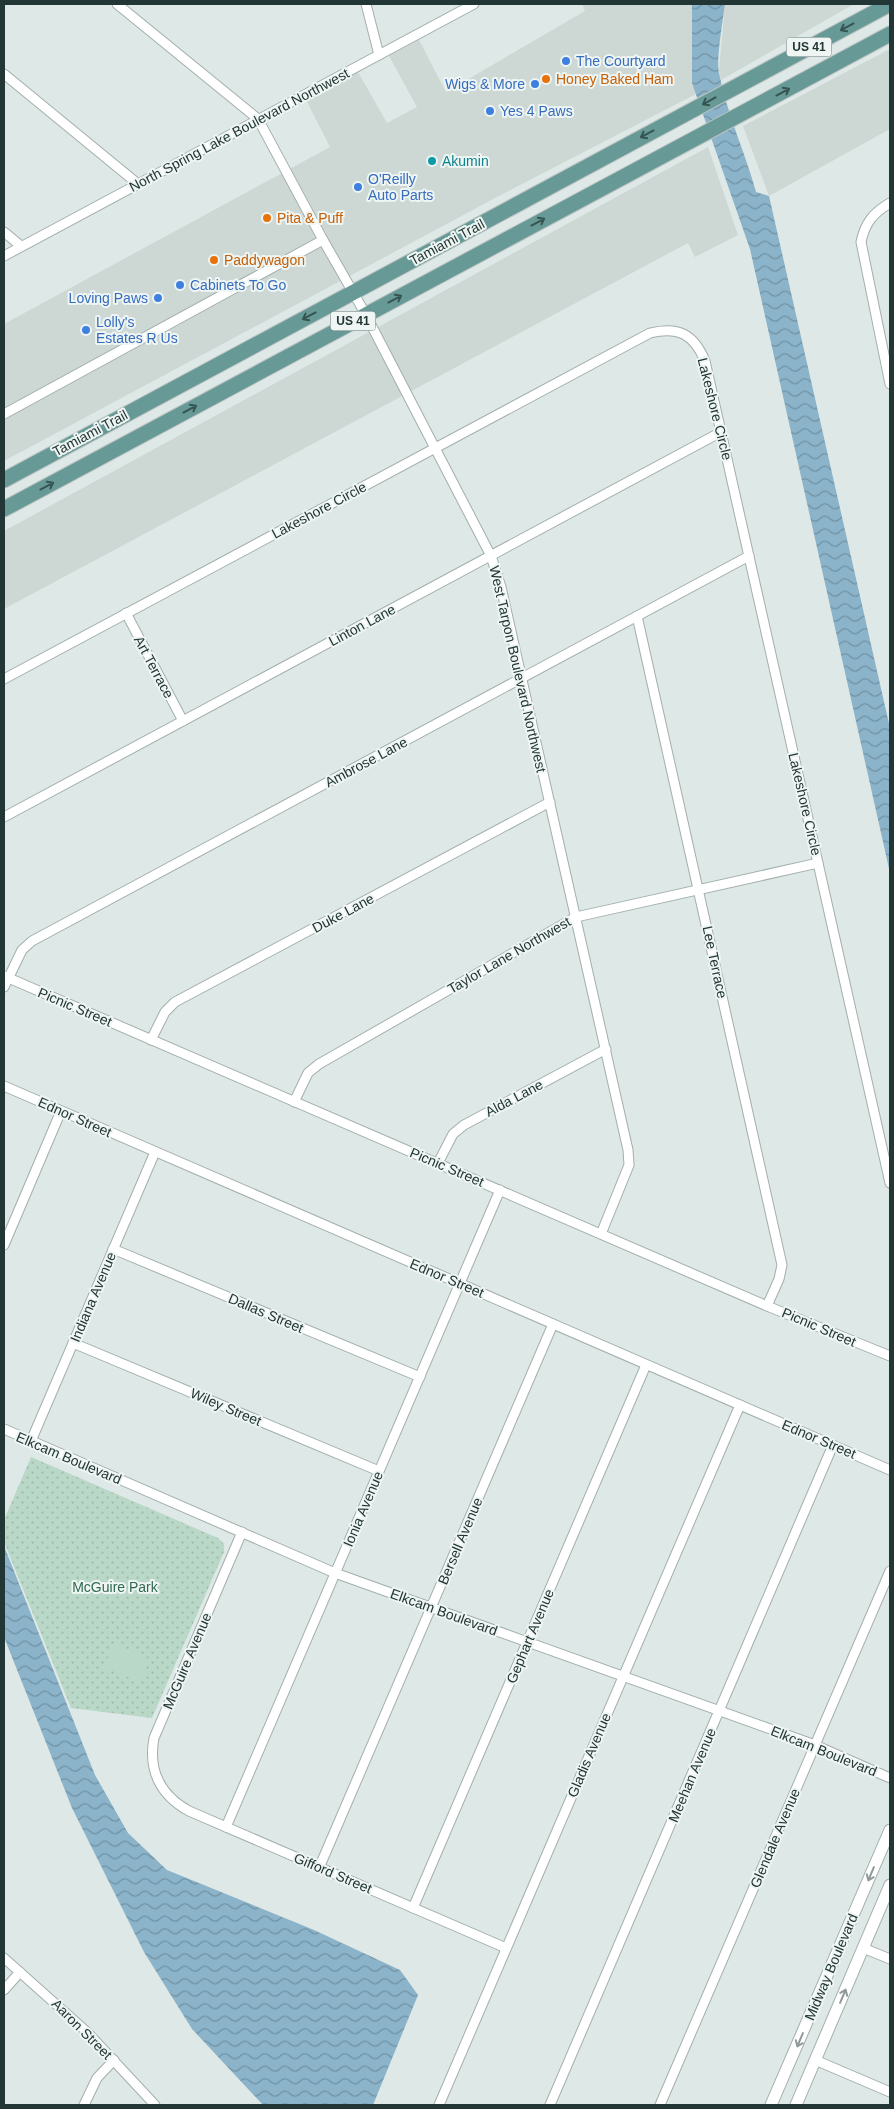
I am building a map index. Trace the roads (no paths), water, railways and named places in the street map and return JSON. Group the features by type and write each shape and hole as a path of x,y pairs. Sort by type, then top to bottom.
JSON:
{"main road":[{"name":"Tamiami Trail","path":"4,480 890,4"},
{"name":"Tamiami Trail","path":"4,509 890,34"}],"street":[{"name":"West Tarpon Boulevard Northwest","path":"117,4 258,119 366,315 491,556 501,588 522,678 628,1150 629,1165 601,1234"},
{"path":"366,4 379,55"},
{"name":"North Spring Lake Boulevard Northwest","path":"4,256 474,4"},
{"path":"4,74 138,184"},
{"path":"890,203 871,216 864,228 861,242 890,384"},
{"path":"4,232 22,246"},
{"path":"4,414 323,240"},
{"name":"Lakeshore Circle","path":"4,679 650,332 663,329 677,331 690,338 700,348 705,361 890,1182"},
{"name":"Linton Lane","path":"4,817 721,432"},
{"name":"Ambrose Lane","path":"4,988 6,977 22,950 32,940 749,556"},
{"name":"Art Terrace","path":"126,613 183,721"},
{"name":"Lee Terrace","path":"637,616 782,1265 779,1279 767,1306"},
{"name":"Duke Lane","path":"151,1040 165,1012 176,1002 550,802"},
{"name":"Taylor Lane Northwest","path":"294,1102 308,1073 319,1064 576,918 818,863"},
{"name":"Picnic Street","path":"6,977 767,1306 890,1356"},
{"name":"Alda Lane","path":"438,1163 452,1134 464,1125 606,1049"},
{"name":"Ednor Street","path":"4,1086 890,1470"},
{"path":"4,1245 61,1111"},
{"name":"Indiana Avenue","path":"30,1441 155,1152"},
{"name":"Ionia Avenue","path":"226,1827 500,1190"},
{"name":"Dallas Street","path":"113,1250 420,1377"},
{"name":"Bersell Avenue","path":"320,1868 553,1324"},
{"name":"Wiley Street","path":"73,1343 379,1471"},
{"name":"Gephart Avenue","path":"413,1908 646,1365"},
{"name":"Gladis Avenue","path":"439,2105 740,1405"},
{"name":"Elkcam Boulevard","path":"4,1429 335,1573 815,1745 890,1778"},
{"name":"Meehan Avenue","path":"550,2105 833,1446"},
{"name":"McGuire Avenue","path":"164,1792 155,1775 152,1763 154,1738 242,1532"},
{"name":"Glendale Avenue","path":"660,2105 890,1570"},
{"name":"Gifford Street","path":"164,1792 178,1806 506,1948"},
{"name":"Midway Boulevard","path":"772,2105 890,1830"},
{"name":"Midway Boulevard","path":"796,2105 890,1885"},
{"path":"863,1948 890,1959"},
{"name":"Aaron Street","path":"4,1958 74,2020 155,2105"},
{"path":"4,1990 20,1972"},
{"path":"84,2105 97,2078 114,2060"},
{"path":"815,2060 890,2092"}],"water":[{"path":"692,4 725,4 718,59 722,88 756,192 769,196 890,728 890,873 750,249 692,83"},
{"path":"4,1546 95,1775 128,1833 167,1870 314,1930 400,1970 418,1995 373,2105 263,2105 192,2029 144,1952 72,1808 4,1637"}],"place":[{"name":"The Courtyard","path":"566,61"},
{"name":"Honey Baked Ham","path":"546,79"},
{"name":"Wigs & More","path":"535,84"},
{"name":"Yes 4 Paws","path":"490,111"},
{"name":"Akumin","path":"432,161"},
{"name":"O'Reilly Auto Parts","path":"358,187"},
{"name":"Pita & Puff","path":"267,218"},
{"name":"Paddywagon","path":"214,260"},
{"name":"Cabinets To Go","path":"180,285"},
{"name":"Loving Paws","path":"158,298"},
{"name":"Lolly's Estates R Us","path":"86,330"}],"park label":[{"name":"McGuire Park","path":"115,1587"}]}
